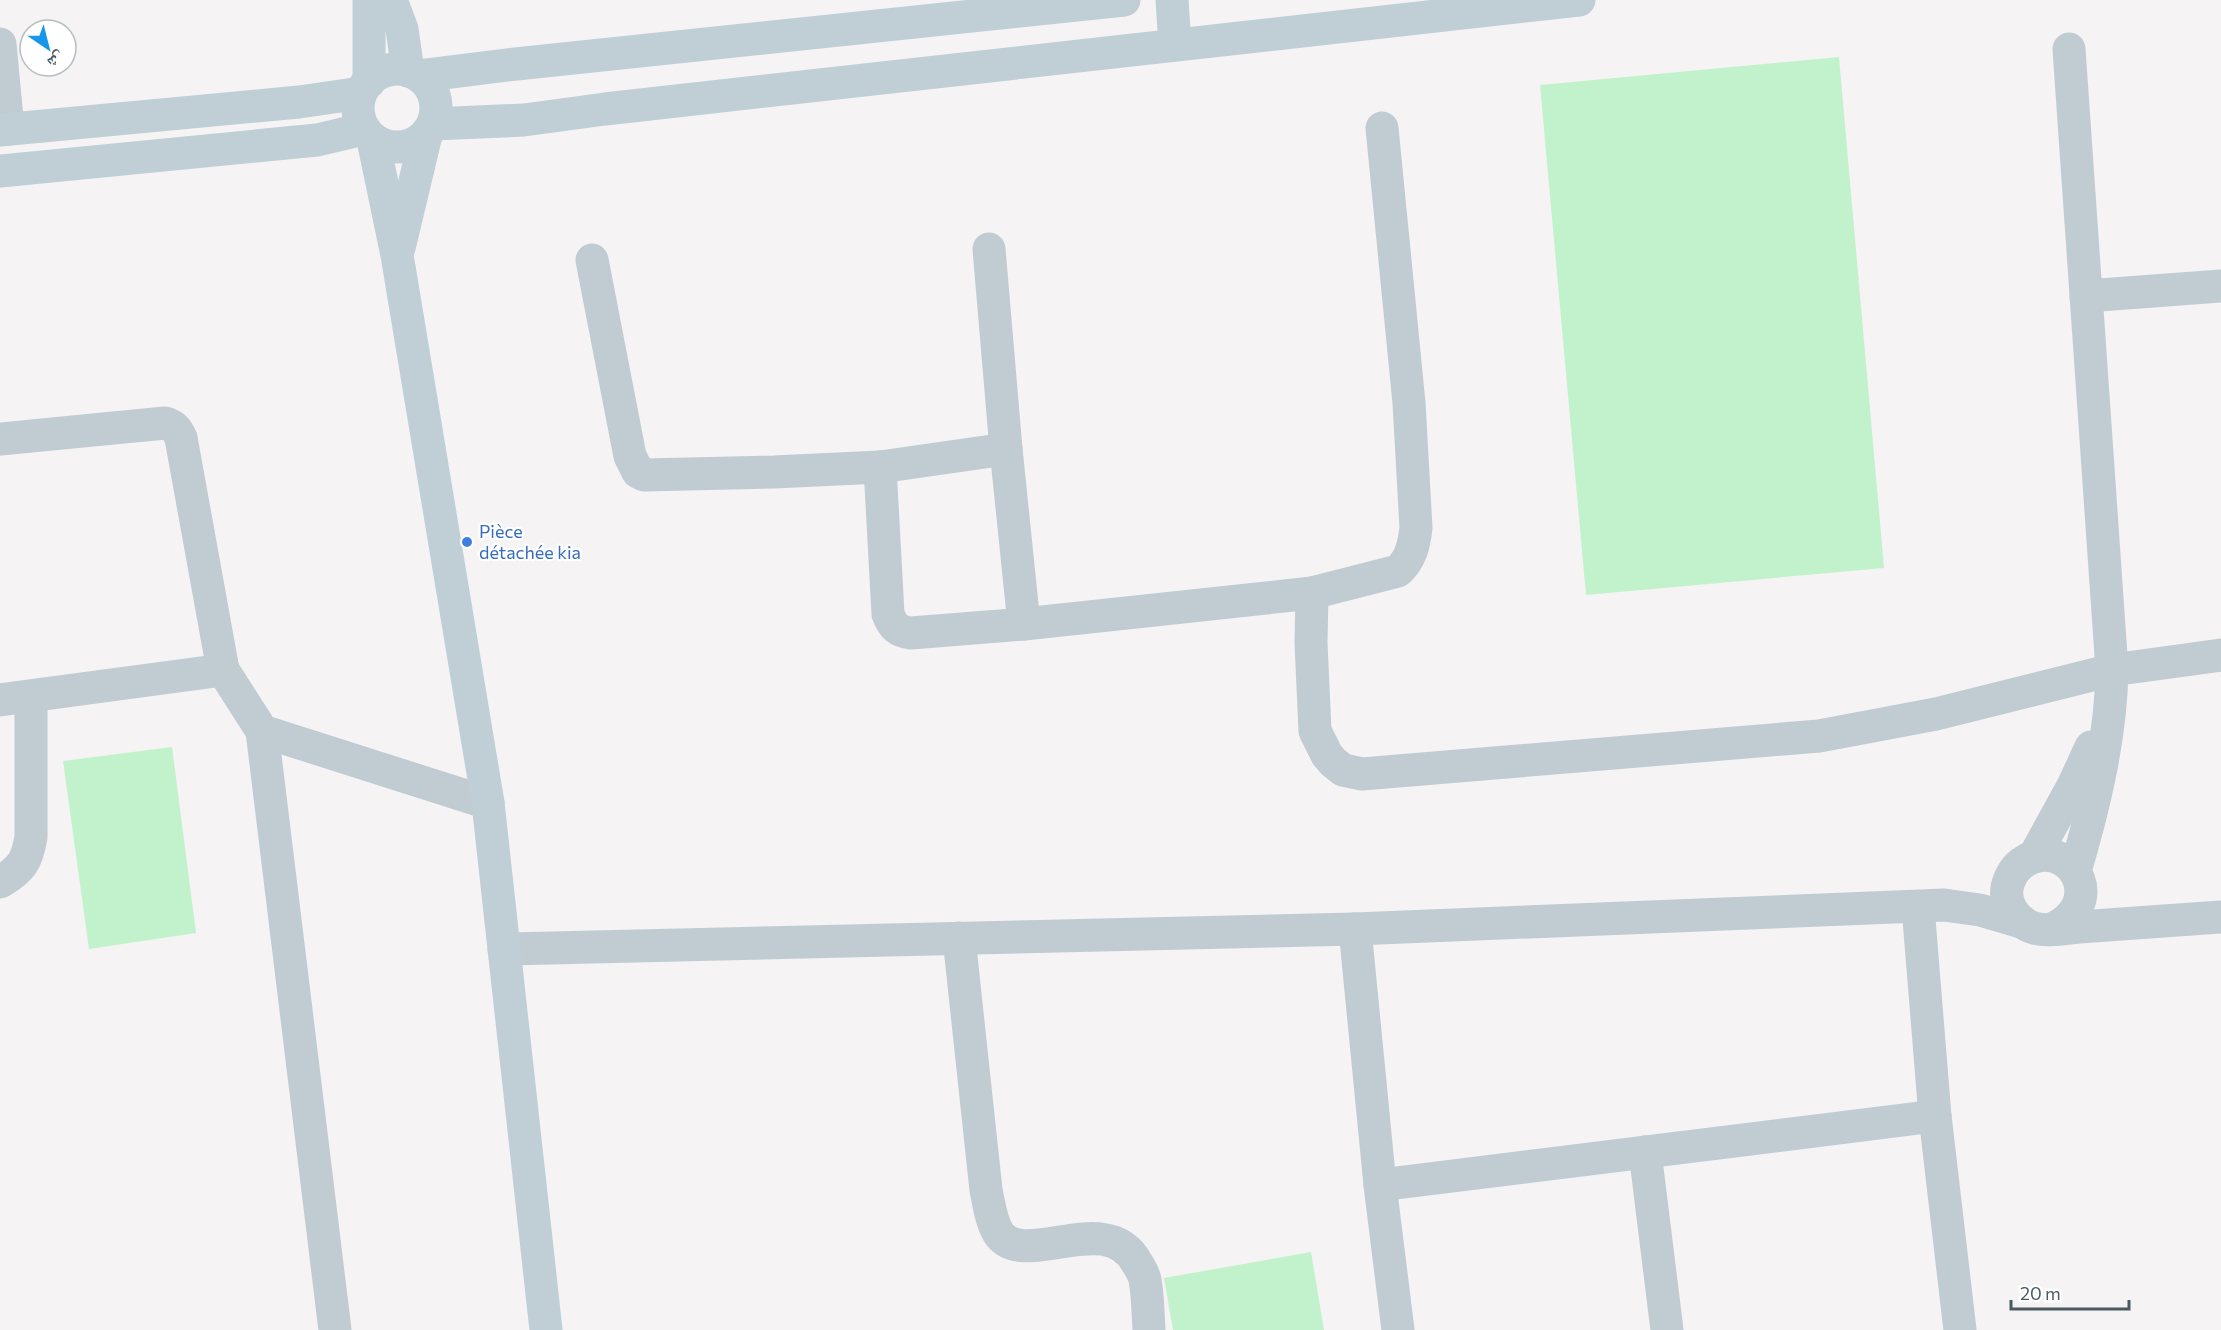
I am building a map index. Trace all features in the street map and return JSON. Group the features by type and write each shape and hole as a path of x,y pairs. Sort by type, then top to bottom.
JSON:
{"main road":[{"path":"369,0 365,87 358,104 358,117 368,134 397,255 488,802 546,1330"},
{"path":"391,0 402,30 413,74 426,82 433,94 436,110 397,255"},
{"path":"4,130 299,102 365,87 380,73 393,70 413,74 1124,0"},
{"path":"1172,0 1175,45"},
{"path":"0,171 317,141 368,134 385,146 402,147 415,143 430,129 1579,0"}],"street":[{"path":"0,44 4,130"},
{"path":"2069,49 2112,686 2090,822 2077,875 2081,891 2079,903 2073,915 2064,924 2036,925 2012,912 2007,898 2007,885 2073,786 2112,686"},
{"path":"880,466 888,614 892,625 899,631 911,633 1024,624 1312,593 1398,571 1406,563 1415,542 1416,528 1409,403 1382,128"},
{"path":"989,249 1024,624"},
{"path":"592,260 630,456 638,472 653,476 880,466 1006,449"},
{"path":"2086,296 2221,286"},
{"path":"0,439 165,423 178,430 223,670 262,731 335,1330"},
{"path":"1312,593 1311,643 1315,731 1333,762 1343,770 1362,774 1820,736 1936,714 2112,686 2221,656"},
{"path":"0,882 21,867 28,856 31,837 16,698 223,670"},
{"path":"262,731 488,802"},
{"path":"1931,906 2045,855 2057,857 2067,863 2127,924"},
{"path":"1931,906 1935,1116 1960,1330"},
{"path":"504,949 1355,929 1931,906 1980,910 2036,925 2127,924 2221,916"},
{"path":"1355,929 1380,1185 1398,1330"},
{"path":"959,938 986,1190 992,1218 1000,1235 1010,1242 1023,1246 1100,1238 1123,1245 1136,1260 1145,1278 1149,1330"},
{"path":"1380,1185 1935,1116"},
{"path":"1645,1152 1667,1330"}],"green space":[{"path":"1839,57 1884,568 1586,595 1540,85"},
{"path":"172,747 196,933 89,949 63,761"},
{"path":"1311,1252 1324,1330 1173,1330 1164,1278"}],"place":[{"name":"Pièce détachée kia","path":"467,542"}]}
